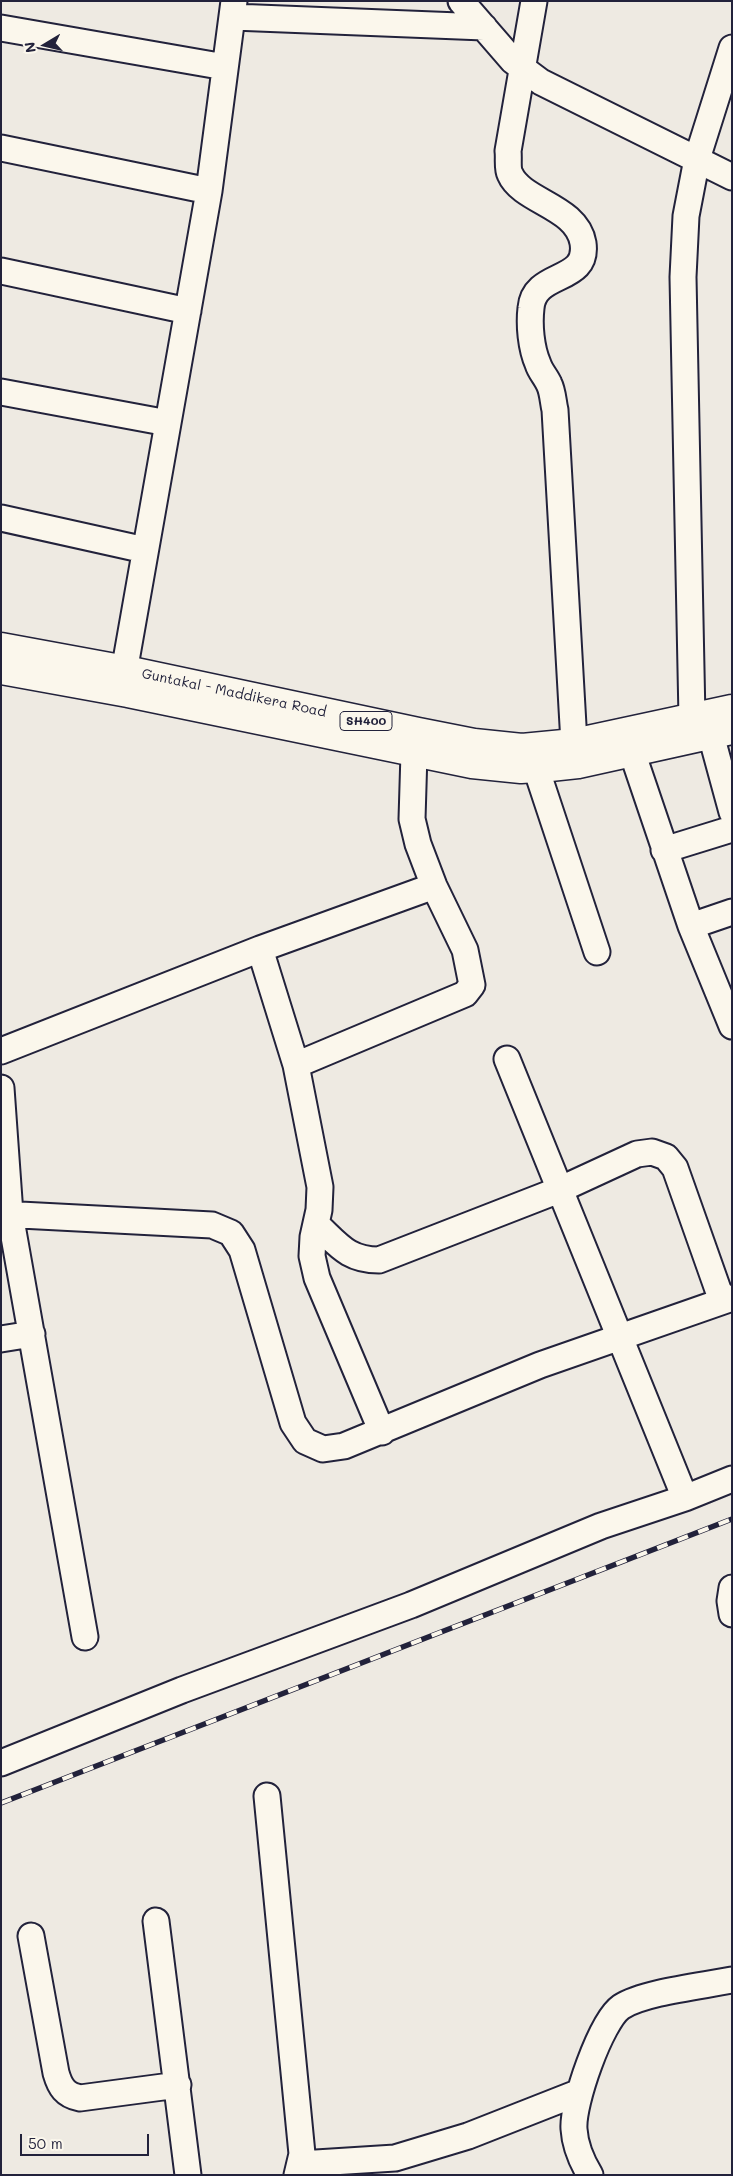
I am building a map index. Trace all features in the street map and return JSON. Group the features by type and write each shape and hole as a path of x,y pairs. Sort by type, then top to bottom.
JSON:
{"main road":[{"name":"Guntakal - Maddikera Road","path":"1,647 124,680 414,752 472,764 536,768 578,764 632,752 712,727 732,709"},
{"name":"Guntakal - Maddikera Road","path":"1,670 124,680 474,743 522,748 574,744 712,727"}],"street":[{"path":"461,1 522,70 541,82 732,177"},
{"path":"534,1 508,152 509,172 517,186 552,205 578,230 583,244 580,262 569,274 549,280 535,292 530,307 532,343 538,364 550,386 555,410 574,744"},
{"path":"124,680 145,550 209,191 233,9 484,27"},
{"path":"1,28 225,67"},
{"path":"732,48 697,159 686,216 683,278 712,727 732,812"},
{"path":"1,148 209,191"},
{"path":"1,271 188,311"},
{"path":"1,392 168,423"},
{"path":"1,518 145,550"},
{"path":"296,1065 465,994 472,985 465,950 434,886 418,844 412,819 414,752"},
{"path":"632,752 691,926 732,1026"},
{"path":"536,768 596,952"},
{"path":"664,850 732,829"},
{"path":"1,1052 260,949 434,886"},
{"path":"691,926 732,912"},
{"path":"260,949 296,1065 320,1187 319,1210 312,1256 317,1278 382,1432"},
{"path":"508,1059 559,1190 685,1498"},
{"path":"1,1088 6,1214 32,1334 85,1637"},
{"path":"6,1214 212,1225 231,1232 242,1250 293,1423 305,1441 323,1449 344,1446 382,1432 540,1365 727,1300 675,1168 666,1157 652,1152 637,1154 559,1190 379,1260 361,1260 345,1251 316,1224"},
{"path":"1,1339 32,1334"},
{"path":"1,1763 200,1684 411,1605 601,1526 685,1498 732,1479"},
{"path":"732,1588 730,1601 732,1614"},
{"path":"267,1796 302,2154 298,2169 395,2158 468,2136 580,2092"},
{"path":"156,1922 188,2175"},
{"path":"31,1936 56,2073 64,2091 71,2096 80,2098 178,2085"},
{"path":"590,2175 580,2158 574,2128 580,2092 606,2024 621,2007 644,1998 732,1980"}],"railway":[{"path":"1,1803 732,1519"}]}
